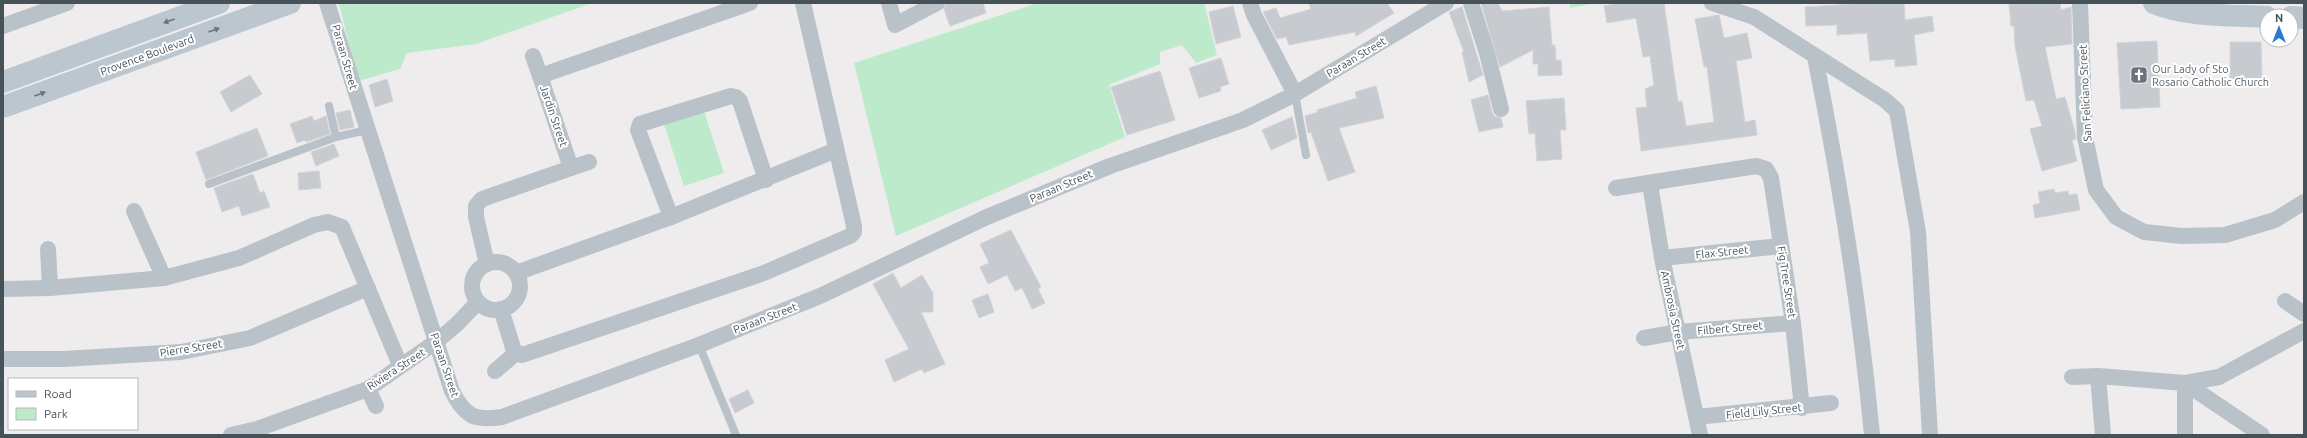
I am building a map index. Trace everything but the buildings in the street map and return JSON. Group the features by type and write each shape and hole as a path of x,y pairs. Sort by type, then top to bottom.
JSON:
{"street":[{"path":"3,26 67,3"},
{"path":"3,82 219,3"},
{"name":"Paraan Street","path":"327,3 333,17 367,130 458,403 476,419 485,420 502,417 699,345 820,296 987,217 1102,169 1243,120 1295,94 1446,3"},
{"name":"Jardin Street","path":"571,168 540,76 750,3"},
{"path":"516,353 522,355 764,273 850,236 854,232 854,226 803,3"},
{"path":"889,3 896,32 937,3"},
{"path":"1250,3 1257,22 1295,94"},
{"path":"1471,3 1487,53 1501,109"},
{"path":"1712,3 1754,17 1885,100 1897,111 1918,232 1930,435"},
{"name":"San Feliciano Street","path":"2080,3 2086,137 2096,190 2116,217 2144,232 2182,236 2225,234 2276,220 2304,202"},
{"path":"2154,3 2166,8 2192,12 2259,16"},
{"name":"Provence Boulevard","path":"3,107 280,5"},
{"path":"533,56 540,76"},
{"path":"1815,57 1838,173 1858,306 1872,435"},
{"path":"671,217 638,130 640,124 731,96 736,97 740,102 766,180"},
{"path":"516,273 671,217 766,180 836,150"},
{"path":"487,264 476,217 476,206 482,199 589,162"},
{"name":"Fig Tree Street","path":"1650,184 1756,166 1766,169 1771,178 1793,323 1802,408"},
{"path":"1616,188 1650,184"},
{"name":"Ambrosia Street","path":"1650,184 1662,258 1700,435"},
{"path":"134,211 164,278"},
{"path":"3,289 50,288 164,278 239,258 314,225 328,222 342,227 400,365"},
{"name":"Flax Street","path":"1662,258 1781,246"},
{"path":"48,249 50,288"},
{"path":"495,262 503,263 516,273 519,287 518,295 508,306 501,309 493,309 478,302 473,294 472,285 474,276 479,269 487,264 495,262"},
{"name":"Pierre Street","path":"3,359 63,359 181,352 250,338 368,288"},
{"path":"2285,301 2304,314"},
{"name":"Riviera Street","path":"231,435 257,429 368,389 400,365 437,341 458,324 478,302"},
{"path":"501,309 516,353"},
{"name":"Filbert Street","path":"1644,338 1678,332 1793,323"},
{"path":"2072,377 2098,376 2186,383 2219,377 2304,331"},
{"path":"495,371 516,353"},
{"path":"2098,376 2103,435"},
{"path":"2185,435 2186,383"},
{"path":"2186,383 2262,435"},
{"path":"368,389 376,406"},
{"name":"Field Lily Street","path":"1697,417 1802,408 1831,403"}],"lane":[{"path":"1295,94 1306,154"},
{"path":"329,106 336,137"},
{"path":"209,184 336,137 367,130"},
{"path":"699,345 736,435"}],"green space":[{"path":"592,3 476,44 407,53 400,69 358,81 339,4"},
{"path":"1038,3 1204,3 1217,55 1196,63 1182,45 1160,52 1160,64 1109,85 1125,137 896,236 854,63"},
{"path":"1570,3 1596,3 1570,8"},
{"path":"703,108 724,173 684,186 663,121"}],"place":[{"name":"Our Lady of Sto Rosario Catholic Church","path":"2139,75"}]}
